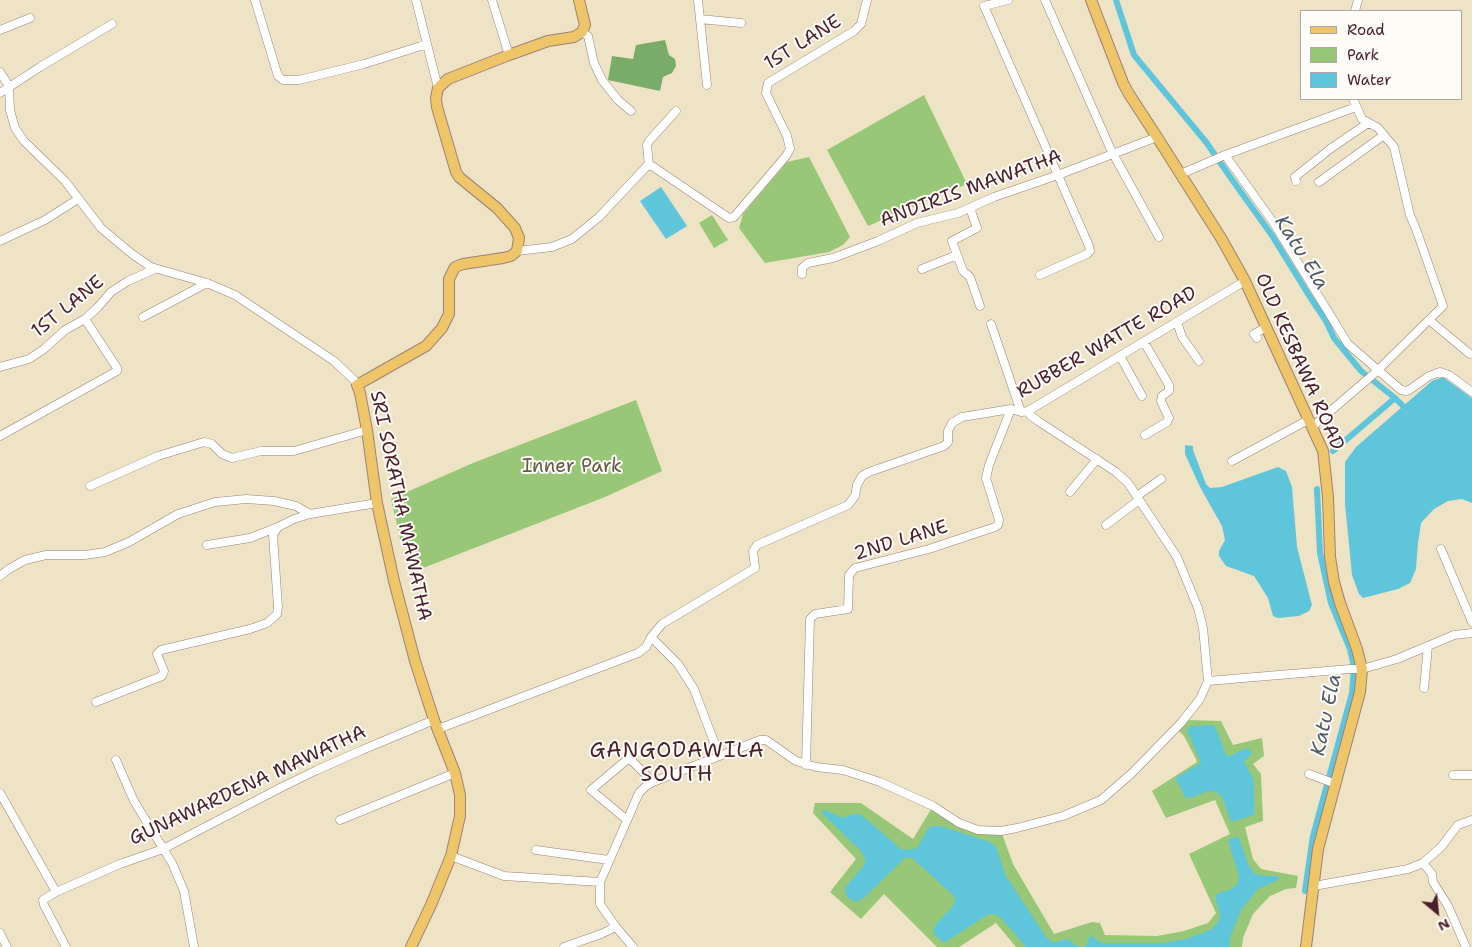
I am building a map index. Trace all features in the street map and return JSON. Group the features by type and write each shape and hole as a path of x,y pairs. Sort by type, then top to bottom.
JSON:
{"main road":[{"path":"357,385 426,346 442,328 449,314 450,279 455,267 511,256 518,251 519,238 514,228 497,208 459,177 456,172 437,107 438,88 448,79 509,55 548,41 574,37 582,32 584,26 579,0"},
{"name":"OLD KESBAWA ROAD","path":"1091,0 1128,94 1221,238 1245,282 1323,451 1328,497 1330,557 1340,603 1357,648 1356,669 1360,692 1318,849 1306,947"},
{"name":"SRI SORATHA MAWATHA","path":"357,385 367,430 377,503 394,581 415,661 436,725 455,773 460,795 460,816 451,856 411,947"}],"street":[{"path":"255,0 278,76 283,80 299,80 364,64 426,44"},
{"path":"416,0 438,88"},
{"path":"492,0 509,55"},
{"path":"698,0 707,85"},
{"name":"1ST LANE","path":"649,166 652,166 729,218 734,217 790,149 787,136 766,93 768,84 854,31 861,24 867,0"},
{"path":"1008,0 984,6 1090,250 1087,254 1040,275"},
{"path":"1045,0 1113,154 1159,237"},
{"path":"0,30 30,18"},
{"path":"700,19 741,23"},
{"path":"0,93 112,24"},
{"path":"582,32 588,36 594,63 602,80 618,100 631,111"},
{"path":"0,72 9,86 10,110 15,128 24,141 66,181 101,228 132,254 155,268 207,283 235,295 334,361 357,385"},
{"path":"1232,461 1310,424 1364,382 1443,306 1410,215 1394,147 1378,128 1362,119 1353,100"},
{"path":"1181,174 1356,107"},
{"path":"518,251 552,247 572,239 599,217 646,166 649,166 649,141 676,111"},
{"path":"1296,181 1295,177 1330,149 1368,123"},
{"path":"1319,182 1384,135"},
{"name":"ANDIRIS MAWATHA","path":"802,274 802,268 808,264 833,258 917,223 944,217 970,208 994,197 1157,137"},
{"path":"1225,156 1273,222 1344,339 1376,371 1403,391 1409,390 1429,376 1440,372 1449,375 1472,392"},
{"path":"0,241 45,220 78,199"},
{"path":"970,208 977,228 952,241 963,271 970,277 980,306"},
{"path":"922,269 957,255"},
{"name":"1ST LANE","path":"0,366 28,359 44,349 65,330 85,319 111,292 128,281 155,268"},
{"name":"RUBBER WATTE ROAD","path":"436,725 638,653 646,648 651,637 662,624 755,568 753,551 757,545 848,505 855,496 857,485 862,476 944,446 948,442 948,431 952,423 962,417 1011,409 1024,412 1245,282"},
{"path":"143,317 207,283"},
{"path":"0,436 117,372 85,319"},
{"path":"1429,320 1470,354"},
{"path":"1177,322 1182,337 1199,361"},
{"path":"633,947 600,904 600,882 639,793 653,782 760,740 766,740 796,761 806,765 816,768 843,770 880,782 933,806 960,823 978,830 1001,831 1063,816 1100,800 1131,774 1181,723 1200,699 1208,681 1203,628 1198,608 1177,557 1138,498 1122,478 1097,459 1024,412 991,324"},
{"path":"1257,338 1254,334 1265,328"},
{"path":"1144,342 1169,386 1169,391 1162,396 1161,401 1169,418 1167,422 1145,435"},
{"path":"1120,356 1142,396"},
{"name":"2ND LANE","path":"806,765 810,619 815,614 848,609 849,575 855,568 929,549 995,528 999,520 986,478 989,465 1011,409"},
{"path":"90,486 158,456 204,442 212,444 222,454 232,458 261,451 294,451 367,430"},
{"path":"1070,492 1097,459"},
{"path":"1106,525 1161,479"},
{"path":"0,576 25,560 46,555 85,555 105,552 129,542 178,514 215,502 246,499 284,502 310,514"},
{"path":"207,545 250,538 310,514 377,503"},
{"path":"96,702 162,676 164,671 157,654 161,650 250,629 267,623 277,614 273,535 278,527"},
{"path":"1441,549 1472,622"},
{"path":"1208,681 1356,669 1397,659 1454,635 1472,633"},
{"path":"651,637 678,664 694,689 720,755"},
{"path":"1424,688 1428,646"},
{"name":"GUNAWARDENA MAWATHA","path":"56,892 120,864 163,849 299,779 362,750 436,725"},
{"path":"627,820 591,790 629,758 653,782"},
{"path":"116,760 134,801 172,863 184,891 194,947"},
{"path":"340,820 455,773"},
{"path":"1309,774 1336,784"},
{"path":"1453,775 1472,775"},
{"path":"0,793 56,892 43,900 62,946"},
{"path":"1314,886 1408,869 1423,863 1441,847 1458,825 1472,820"},
{"path":"536,850 609,860"},
{"path":"451,856 504,876 600,882"},
{"path":"1423,863 1432,874 1433,882 1448,906 1466,947"},
{"path":"564,947 602,934 616,927"},
{"path":"0,933 7,947"}],"green space":[{"path":"665,40 669,55 675,59 676,66 672,73 663,77 660,91 608,80 612,56 633,59 636,45"},
{"path":"924,95 967,184 868,226 827,150"},
{"path":"809,157 850,237 843,245 829,252 765,263 739,228 743,214 787,162"},
{"path":"712,215 728,240 714,248 699,223"},
{"name":"Inner Park","path":"636,400 662,471 605,497 418,570 409,546 402,547 391,499 473,463"},
{"path":"1183,720 1221,721 1233,745 1262,738 1264,756 1253,764 1261,774 1263,821 1245,827 1253,859 1261,869 1298,876 1296,888 1286,889 1270,896 1253,914 1243,938 1242,947 1016,947 996,923 959,947 937,947 884,894 861,919 830,892 856,859 813,813 815,803 861,803 913,839 933,806 959,823 1001,831 1013,864 1054,934 1092,922 1100,923 1105,935 1157,936 1184,931 1208,923 1216,913 1189,854 1230,834 1215,800 1166,818 1152,791 1197,762 1184,736 1176,728"}],"water":[{"path":"661,187 687,226 666,239 640,201"},
{"path":"1443,377 1472,398 1472,503 1462,499 1448,501 1434,509 1421,523 1416,569 1410,583 1398,589 1363,598 1359,594 1352,575 1345,504 1345,462 1356,447 1432,381"},
{"path":"1185,445 1193,446 1206,484 1210,488 1222,487 1278,467 1286,471 1292,487 1297,547 1312,605 1309,611 1299,616 1278,618 1273,616 1268,598 1254,576 1226,566 1219,556 1219,551 1225,540 1222,526 1200,487 1185,454"},
{"path":"1213,725 1216,728 1226,755 1229,756 1248,748 1252,753 1244,762 1254,780 1254,815 1231,822 1222,797 1217,792 1209,791 1186,798 1176,780 1177,777 1201,763 1187,730 1191,726"},
{"path":"824,810 843,818 853,814 860,814 901,849 917,848 928,829 932,826 940,826 990,842 996,847 1006,876 1046,937 1053,943 1068,939 1077,946 1083,947 1026,947 1000,917 994,914 989,914 944,943 933,932 936,924 953,906 954,896 912,858 908,857 864,898 855,902 846,895 845,888 865,864 865,859 862,852 822,813"},
{"path":"1238,836 1249,866 1255,874 1277,876 1279,878 1258,889 1241,910 1231,935 1229,947 1083,947 1087,945 1090,935 1101,943 1164,943 1186,939 1211,930 1219,921 1220,914 1216,896 1218,893 1235,887 1238,882 1239,876 1228,840"}],"waterway":[{"name":"Katu Ela","path":"1116,0 1134,55 1206,142 1271,234 1326,321 1334,338 1361,371 1395,398 1333,451"},
{"path":"1395,398 1404,407 1406,415"},
{"name":"Katu Ela","path":"1305,891 1313,836 1352,693 1354,667 1350,649 1331,603 1320,553 1317,489"}],"district":[{"name":"GANGODAWILA SOUTH","path":"677,764"}]}
